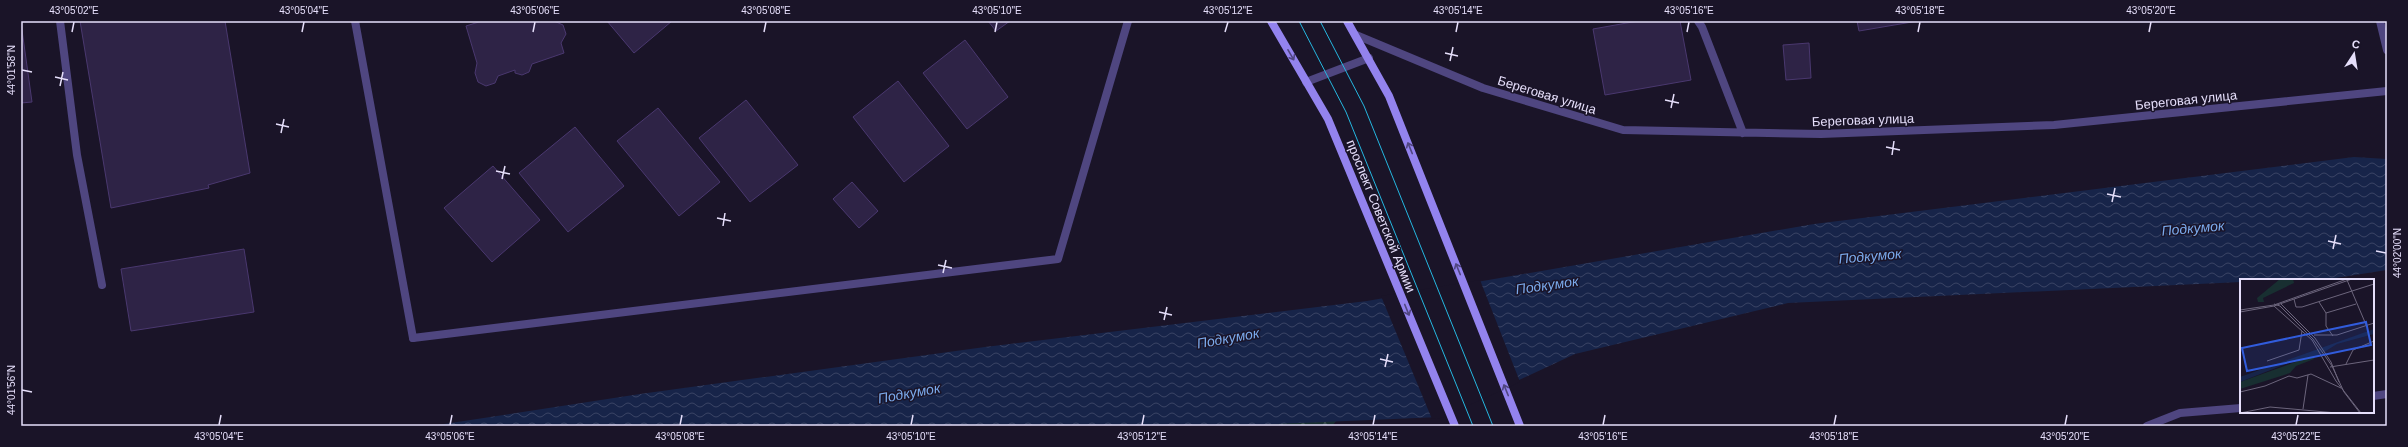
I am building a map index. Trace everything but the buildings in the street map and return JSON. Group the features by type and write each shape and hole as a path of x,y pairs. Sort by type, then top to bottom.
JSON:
{"main road":[{"name":"проспект Советской Армии","path":"1271,21 1328,119 1455,426"},
{"path":"1347,21 1389,96 1520,426"}],"street":[{"path":"60,21 77,155 102,285"},
{"path":"355,21 413,338 1058,259 1128,21"},
{"path":"1698,21 1702,27 1742,132"},
{"path":"2380,21 2387,50"},
{"name":"Береговая улица","path":"1356,35 1483,88 1623,130 1821,134 2054,125 2387,91"},
{"path":"1306,82 1369,58"},
{"path":"2374,396 2387,394"},
{"path":"2147,426 2180,413 2240,408"}],"green space":[{"path":"1337,420 1332,426 1229,426"}],"water":[{"name":"Подкумок","path":"2354,157 2387,159 2387,270 2329,279 2240,279 2240,282 1788,303 1575,354 1440,417 1229,426 431,426 640,394 985,347 1367,301 1814,224"}],"pier":[{"path":"1480,280 1520,382 1441,418 1432,419 1381,296"}],"tram line":[{"path":"1299,21 1346,112 1473,426"},
{"path":"1320,21 1364,106 1493,426"}]}
